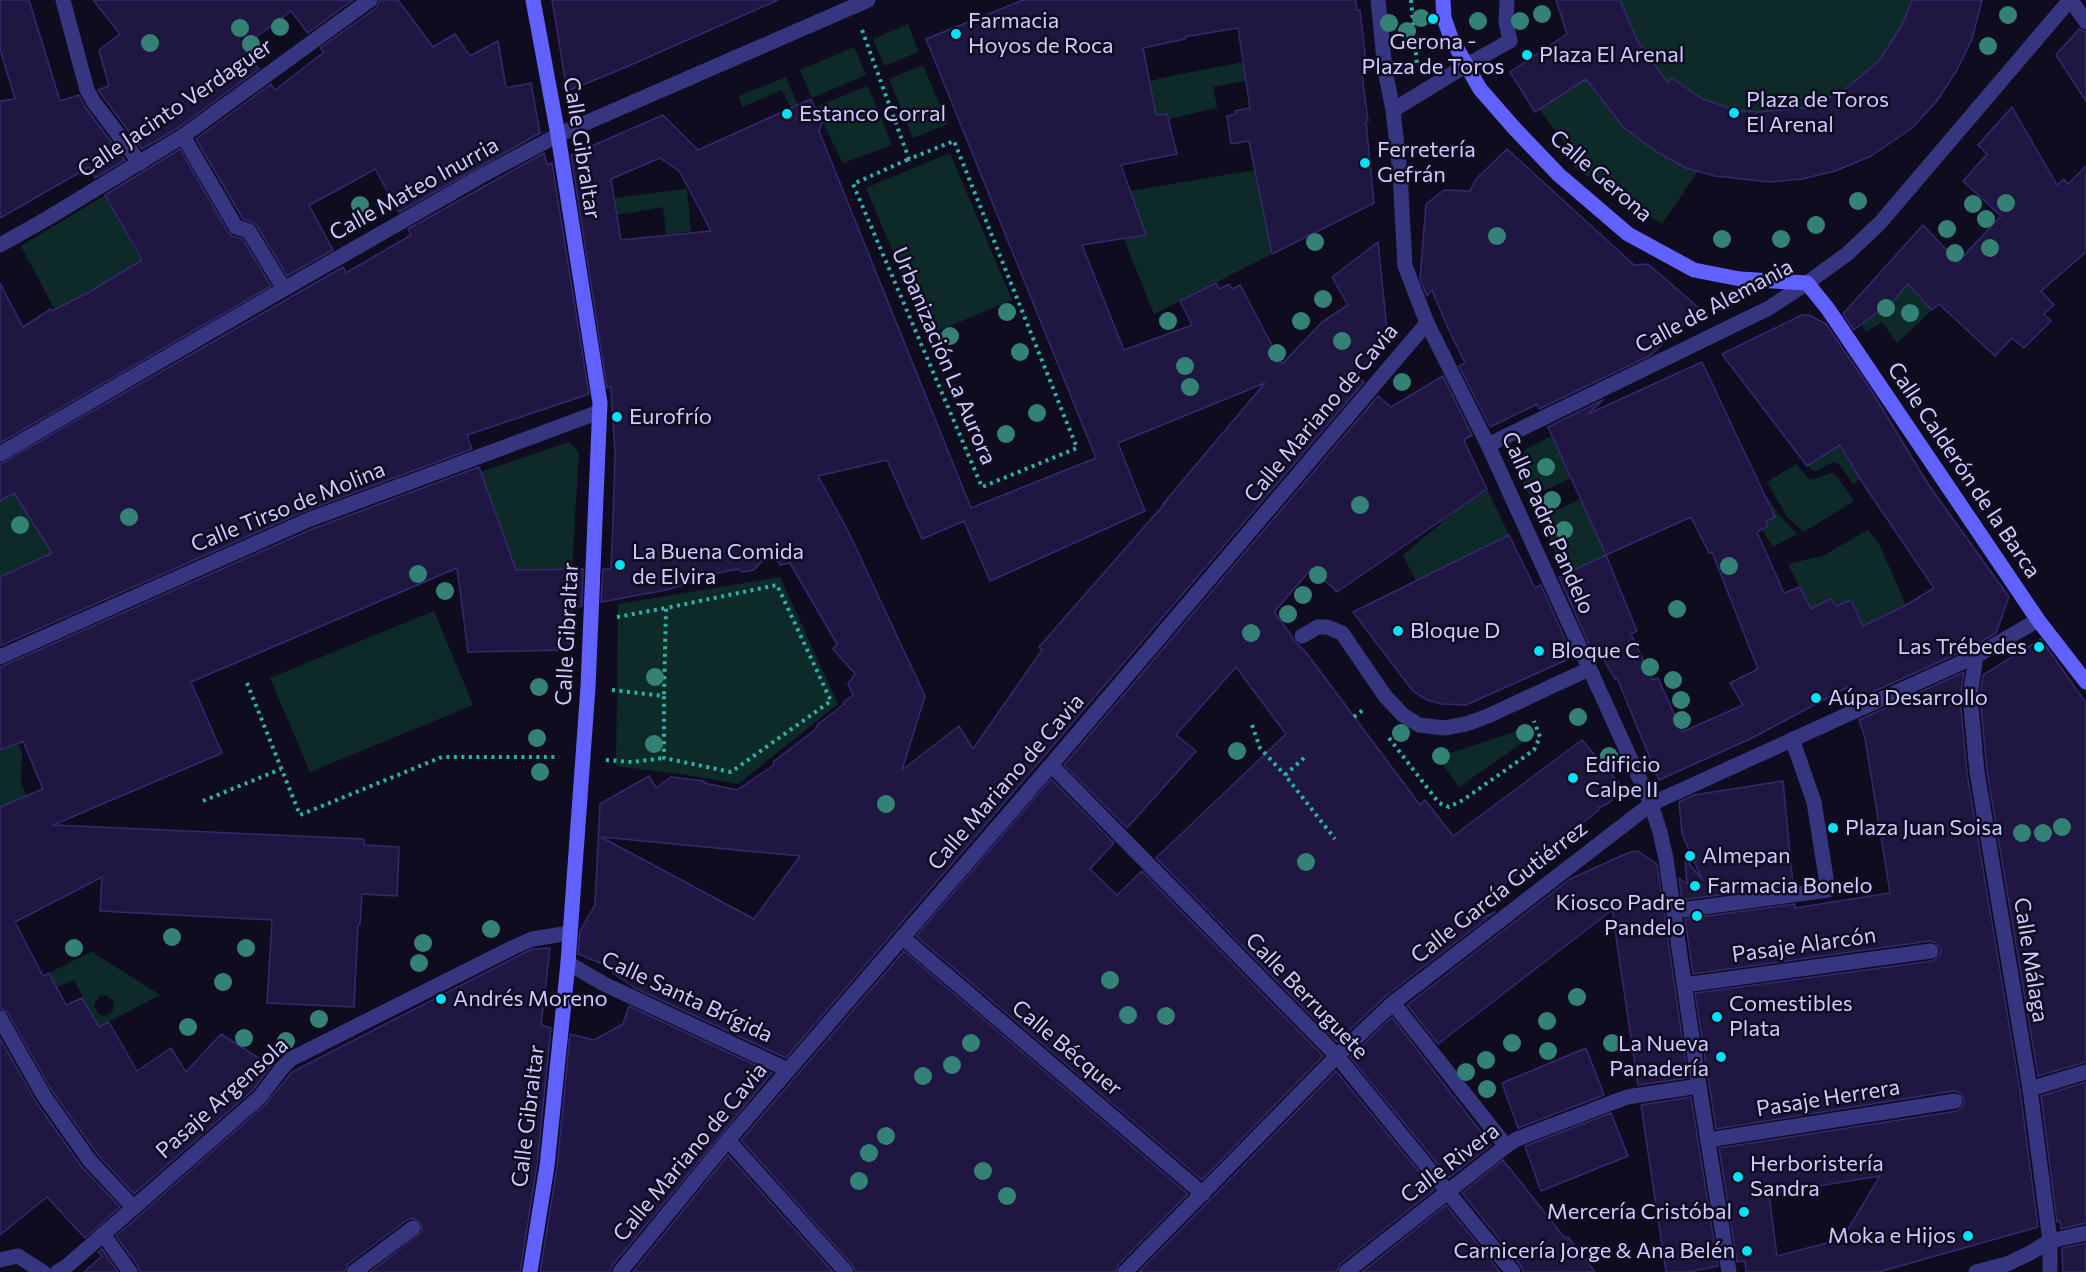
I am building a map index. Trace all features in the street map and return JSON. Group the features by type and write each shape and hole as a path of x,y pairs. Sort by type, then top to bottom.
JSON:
{"main road":[{"name":"Calle Gibraltar","path":"530,1272 547,1166 568,963 588,687 599,412 598,392 558,135 533,0"},
{"name":"Calle Gerona","path":"1443,0 1444,18 1451,38 1465,66 1493,105 1551,167 1628,234 1694,270 1740,279 1808,283"},
{"name":"Calle Calderón de la Barca","path":"1808,283 1828,309 2038,620 2086,682"}],"street":[{"path":"63,0 87,90 140,163"},
{"name":"Calle Jacinto Verdaguer","path":"0,245 183,136 370,0"},
{"name":"Calle Mateo Inurria","path":"0,454 483,175 558,135 868,0"},
{"name":"Calle Padre Pandelo","path":"1378,0 1385,70 1393,110 1400,173 1405,266 1427,323 1488,445 1651,804 1664,850 1729,1272"},
{"path":"1393,110 1510,40 1506,22 1507,0"},
{"path":"2071,0 2086,22"},
{"name":"Calle de Alemania","path":"1488,445 1769,308 1847,254 1880,223 2071,0"},
{"path":"183,136 237,227 249,231 284,289"},
{"name":"Calle Mariano de Cavia","path":"620,1272 788,1070 1052,765 1427,323"},
{"name":"Calle Tirso de Molina","path":"0,657 308,520 599,412"},
{"name":"Calle García Gutiérrez","path":"1125,1272 1336,1056 1393,1003 1651,804 1976,656 2038,620"},
{"path":"1302,636 1318,627 1327,627 1342,633 1385,696 1402,715 1419,725 1444,728 1466,724 1488,716 1590,669"},
{"name":"Calle Málaga","path":"1976,656 1970,696 1977,772 2030,1089 2050,1241 2050,1272"},
{"path":"1674,911 1828,890 1814,802 1792,739"},
{"name":"Calle Berruguete","path":"1052,765 1336,1056 1513,1272"},
{"name":"Pasaje Argensola","path":"57,1272 66,1267 261,1096 291,1059 514,947 532,939 570,933"},
{"name":"Calle Bécquer","path":"902,937 1203,1194"},
{"name":"Pasaje Alarcón","path":"1684,985 1931,951"},
{"name":"Calle Santa Brígida","path":"568,963 604,984 788,1070"},
{"path":"1393,1003 1506,1146"},
{"path":"0,1018 44,1096 90,1161 133,1207"},
{"path":"2030,1089 2086,1072"},
{"name":"Calle Rivera","path":"1346,1272 1506,1146 1527,1135 1627,1097 1699,1086"},
{"name":"Pasaje Herrera","path":"1708,1140 1955,1101"},
{"path":"729,1140 846,1272"},
{"path":"354,1272 413,1228"},
{"path":"1976,1272 2007,1264 2050,1241 2086,1233"},
{"path":"103,1234 130,1272"},
{"path":"0,1260 18,1256 43,1272"}],"path":[{"path":"1411,0 1417,68 1424,90"},
{"path":"853,7 909,159"},
{"name":"Urbanización La Aurora","path":"954,141 1077,448 982,487 853,184 909,159 954,141"},
{"path":"247,682 300,815 442,757 551,756 632,762 664,758 731,772 831,701 777,585 591,623"},
{"path":"664,758 666,608"},
{"path":"588,687 664,696"},
{"path":"1354,717 1366,708"},
{"path":"1252,725 1260,748 1285,775 1335,839"},
{"path":"1285,775 1304,758"},
{"path":"203,801 281,769"}],"green space":[{"name":"Plaza de Toros El Arenal","path":"1557,0 1982,0 1972,39 1947,87 1925,115 1895,141 1854,164 1802,179 1752,181 1715,176 1698,171 1662,224 1575,168 1571,162 1576,159 1540,110 1535,112 1510,72 1566,34"},
{"path":"908,24 918,52 884,66 873,39"},
{"path":"854,47 866,75 812,98 800,70"},
{"path":"1243,62 1254,79 1213,87 1217,108 1169,119 1167,114 1148,117 1139,87 1151,85 1151,81 1166,77"},
{"path":"923,65 948,124 913,138 889,79"},
{"path":"786,77 798,106 791,108 782,90 742,107 739,96"},
{"path":"868,86 892,145 843,163 815,107"},
{"path":"950,153 1012,300 928,335 866,188"},
{"path":"1255,170 1272,254 1154,314 1124,239 1146,235 1130,191"},
{"path":"687,189 691,231 666,235 663,207 617,215 614,198"},
{"path":"105,195 142,262 55,310 21,246"},
{"path":"1908,284 1932,310 1897,343 1882,322 1866,332 1861,324 1871,317 1859,296 1869,286 1888,285 1899,295"},
{"path":"1552,436 1571,478 1530,497 1517,468 1526,449"},
{"path":"569,442 579,453 572,569 516,570 481,472"},
{"path":"1839,446 1860,479 1853,484 1838,463 1833,462 1816,471 1807,466"},
{"path":"1796,464 1810,480 1832,473 1837,476 1854,501 1804,532 1787,517 1767,482"},
{"path":"1487,489 1509,535 1416,581 1403,555 1464,504"},
{"path":"14,492 52,553 0,577 0,501"},
{"path":"1765,494 1779,515 1797,534 1773,547 1762,529 1768,526 1766,521 1775,517"},
{"path":"1581,499 1606,555 1565,574 1540,518"},
{"path":"1868,530 1879,544 1906,605 1863,626 1851,600 1837,606 1830,599 1811,609 1788,564 1823,556"},
{"path":"780,577 838,704 738,784 616,766 618,604"},
{"path":"434,611 473,705 310,772 270,678"},
{"path":"1526,728 1532,736 1459,787 1436,755 1451,753"},
{"path":"18,743 22,753 21,783 27,796 0,807 0,750"},
{"path":"93,951 160,995 99,1027 74,980 57,987 49,973","holes":["106,995 114,1001 114,1008 110,1014 104,1016 98,1014 94,1005 99,997"]}],"building":[{"path":"0,0 29,0 60,101 79,95 85,107 125,160 95,178 89,167 0,218 0,101 15,99 0,49"},
{"path":"93,0 353,0 308,33 291,11 243,47 259,69 178,128 142,149 98,90 109,86 99,50 120,34"},
{"path":"380,0 398,0 433,47 455,34 470,56 498,41 506,88 531,83 540,133 399,212 375,169 309,205 333,250 287,276 257,226 243,219 196,139 271,84 275,90 324,52 320,48 376,8"},
{"path":"552,0 778,0 567,91"},
{"path":"1023,0 1356,0 1357,10 1360,10 1367,72 1362,73 1374,203 1272,254 1249,141 1231,144 1227,116 1236,114 1235,111 1250,108 1238,28 1184,37 1185,39 1143,48 1156,115 1167,114 1177,154 1121,165 1146,235 1082,245 1124,350 1192,325 1180,301 1216,283 1219,289 1229,284 1232,289 1240,285 1282,364 1322,322 1348,305 1332,277 1378,242 1388,340 1356,376 1364,382 786,1058 635,988 613,973 615,969 578,954 580,931 595,905 600,804 649,776 656,788 671,777 704,781 704,783 737,790 774,765 773,762 844,704 853,695 848,684 855,674 833,649 837,644 790,563 780,565 771,551 754,570 742,572 738,569 703,576 700,580 666,590 601,602 603,569 611,569 615,453 611,387 607,388 571,155 663,115 698,150 811,99 822,123 819,131 971,508 1096,458 926,39","holes":["660,158 680,172 711,231 621,240 611,179","1265,383 1163,504 1166,502 1039,647 1042,650 973,749 959,726 902,770 925,696 848,531 818,476 887,460 922,539 964,521 990,581 1145,511 1118,443","601,837 800,856 754,919"]},
{"path":"1556,0 1620,0 1637,40 1668,83 1672,78 1701,98 1734,110 1757,112 1805,108 1843,91 1879,61 1902,25 1912,0 1982,0 1972,39 1957,70 1936,102 1912,128 1871,156 1835,171 1802,179 1770,182 1715,176 1686,168 1657,152 1623,127 1586,79 1535,112 1510,72 1567,34"},
{"path":"2079,29 2086,32 2086,101 2056,55"},
{"path":"2012,107 2057,185 2064,179 2068,184 2086,166 2086,252 2041,291 2054,305 2044,314 2051,321 2024,348 2012,338 1995,356 1939,304 1932,310 1908,284 1896,298 1854,330 1843,314 1923,225 1958,262 2001,216 1963,181 1987,154 1978,145"},
{"path":"180,149 228,232 232,236 243,239 271,286 0,443 0,283 23,327 51,309 52,311 89,292 142,260 105,195"},
{"path":"1507,149 1634,265 1648,264 1700,309 1651,355 1539,409 1537,404 1490,427 1459,366 1465,363 1432,290 1427,296 1420,279 1426,204 1444,190 1470,191 1476,179"},
{"path":"544,153 547,165 552,163 589,394 467,435 472,449 305,511 0,646 0,577 52,553 14,493 0,501 0,464 343,267 346,273 411,235 408,229"},
{"path":"1802,315 1809,315 1826,324 1871,390 1928,484 2009,597 1996,633 1972,647 1853,701 1848,687 1752,738 1659,780 1617,678 1615,679 1596,646 1591,649 1559,577 1606,555 1548,427 1603,400 1588,414 1702,362 1775,517 1766,521 1768,526 1757,532 1784,593 1800,587 1811,609 1830,599 1837,606 1851,600 1863,626 1934,588 1864,485 1840,445 1807,466 1722,354","holes":["1691,517 1709,553 1712,552 1758,669 1730,683 1743,705 1682,732 1658,678 1653,680 1631,634 1637,631 1606,555"]},
{"path":"1443,376 1472,435 1465,439 1465,443 1487,489 1337,592 1312,568 1274,612 1420,805 1425,800 1453,836 1582,740 1625,790 1598,808 1599,810 1458,920 1462,927 1495,912 1387,995 1337,1042 1156,858 1286,734 1236,667 1176,735 1196,751 1127,828 1064,765 1378,396 1391,407"},
{"path":"479,467 516,570 583,569 582,606 572,608 570,650 468,652 457,568 191,682 222,753 53,825 364,839 364,845 399,847 397,896 362,894 360,925 358,925 354,1007 267,1003 272,920 100,911 102,877 15,922 43,976 49,973 66,1005 82,998 99,1027 109,1022 137,1071 171,1048 186,1072 221,1034 271,1066 253,1090 134,1194 98,1155 52,1091 8,1013 0,1008 0,807 43,789 23,741 0,750 0,667 312,529"},
{"path":"1509,535 1535,588 1541,585 1573,657 1466,705 1442,704 1427,700 1413,691 1353,612"},
{"path":"2041,639 2086,703 2086,1062 2038,1076 1987,771 1980,696 1983,675"},
{"path":"1964,672 1960,697 1967,773 2020,1090 2038,1227 1879,1272 1746,1272 1745,1261 1737,1262 1719,1148 1957,1111 1964,1105 1964,1099 1959,1092 1953,1091 1716,1129 1695,993 1932,961 1940,955 1941,949 1935,942 1930,941 1693,974 1685,919 1795,904 1795,908 1890,893 1865,738 1859,720","holes":["1880,1176 1842,1239 1777,1256 1769,1194"]},
{"path":"1051,779 1114,843 1090,869 1117,895 1142,871 1323,1056 1202,1180 916,936"},
{"path":"1783,781 1793,885 1682,900 1679,878 1687,884 1685,859 1702,879 1682,834 1679,802 1694,795"},
{"path":"1638,851 1657,864 1688,1078 1638,1085 1612,910 1438,1044 1407,1005 1570,879 1630,852"},
{"path":"550,948 541,1025 551,1028 537,1165 520,1272 370,1272 422,1232 421,1223 412,1218 348,1264 344,1272 140,1272 116,1236 266,1104 292,1072 532,949"},
{"path":"904,951 1188,1194 1118,1265 1116,1272 856,1272 741,1140"},
{"path":"629,1006 772,1073 612,1266 610,1272 540,1272 557,1167 570,1034 594,1040 623,1024"},
{"path":"1392,1017 1491,1145 1449,1178 1350,1057"},
{"path":"0,1038 36,1102 82,1167 120,1207 85,1238 47,1197 0,1235"},
{"path":"1586,1048 1604,1095 1518,1128 1502,1083"},
{"path":"1336,1071 1434,1190 1340,1264 1336,1272 1139,1272"},
{"path":"2086,1082 2086,1223 2061,1229 2060,1221 2057,1222 2041,1096"},
{"path":"1691,1097 1718,1266 1690,1272 1666,1272 1641,1105"},
{"path":"1611,1113 1628,1156 1541,1191 1525,1146"},
{"path":"728,1155 833,1272 633,1272"},
{"path":"1503,1160 1595,1272 1523,1272 1521,1266 1462,1193"},
{"path":"1446,1205 1500,1272 1362,1272"},
{"path":"2086,1243 2086,1272 2063,1272 2062,1248"},
{"path":"102,1249 118,1272 84,1272 102,1256 98,1252"}],"place":[{"name":"Gerona - Plaza de Toros","path":"1433,19"},
{"name":"Farmacia Hoyos de Roca","path":"956,34"},
{"name":"Plaza El Arenal","path":"1527,55"},
{"name":"Plaza de Toros El Arenal","path":"1734,113"},
{"name":"Estanco Corral","path":"787,114"},
{"name":"Ferretería Gefrán","path":"1365,163"},
{"name":"Eurofrío","path":"617,417"},
{"name":"La Buena Comida de Elvira","path":"620,565"},
{"name":"Bloque D","path":"1398,631"},
{"name":"Las Trébedes","path":"2039,647"},
{"name":"Bloque C","path":"1539,651"},
{"name":"Aúpa Desarrollo","path":"1816,698"},
{"name":"Edificio Calpe II","path":"1573,778"},
{"name":"Plaza Juan Soisa","path":"1833,828"},
{"name":"Almepan","path":"1690,856"},
{"name":"Farmacia Bonelo","path":"1695,886"},
{"name":"Kiosco Padre Pandelo","path":"1697,916"},
{"name":"Andrés Moreno","path":"441,999"},
{"name":"Comestibles Plata","path":"1717,1017"},
{"name":"La Nueva Panadería","path":"1721,1057"},
{"name":"Herboristería Sandra","path":"1738,1177"},
{"name":"Mercería Cristóbal","path":"1744,1212"},
{"name":"Moka e Hijos","path":"1968,1236"},
{"name":"Carnicería Jorge & Ana Belén","path":"1747,1251"}]}
